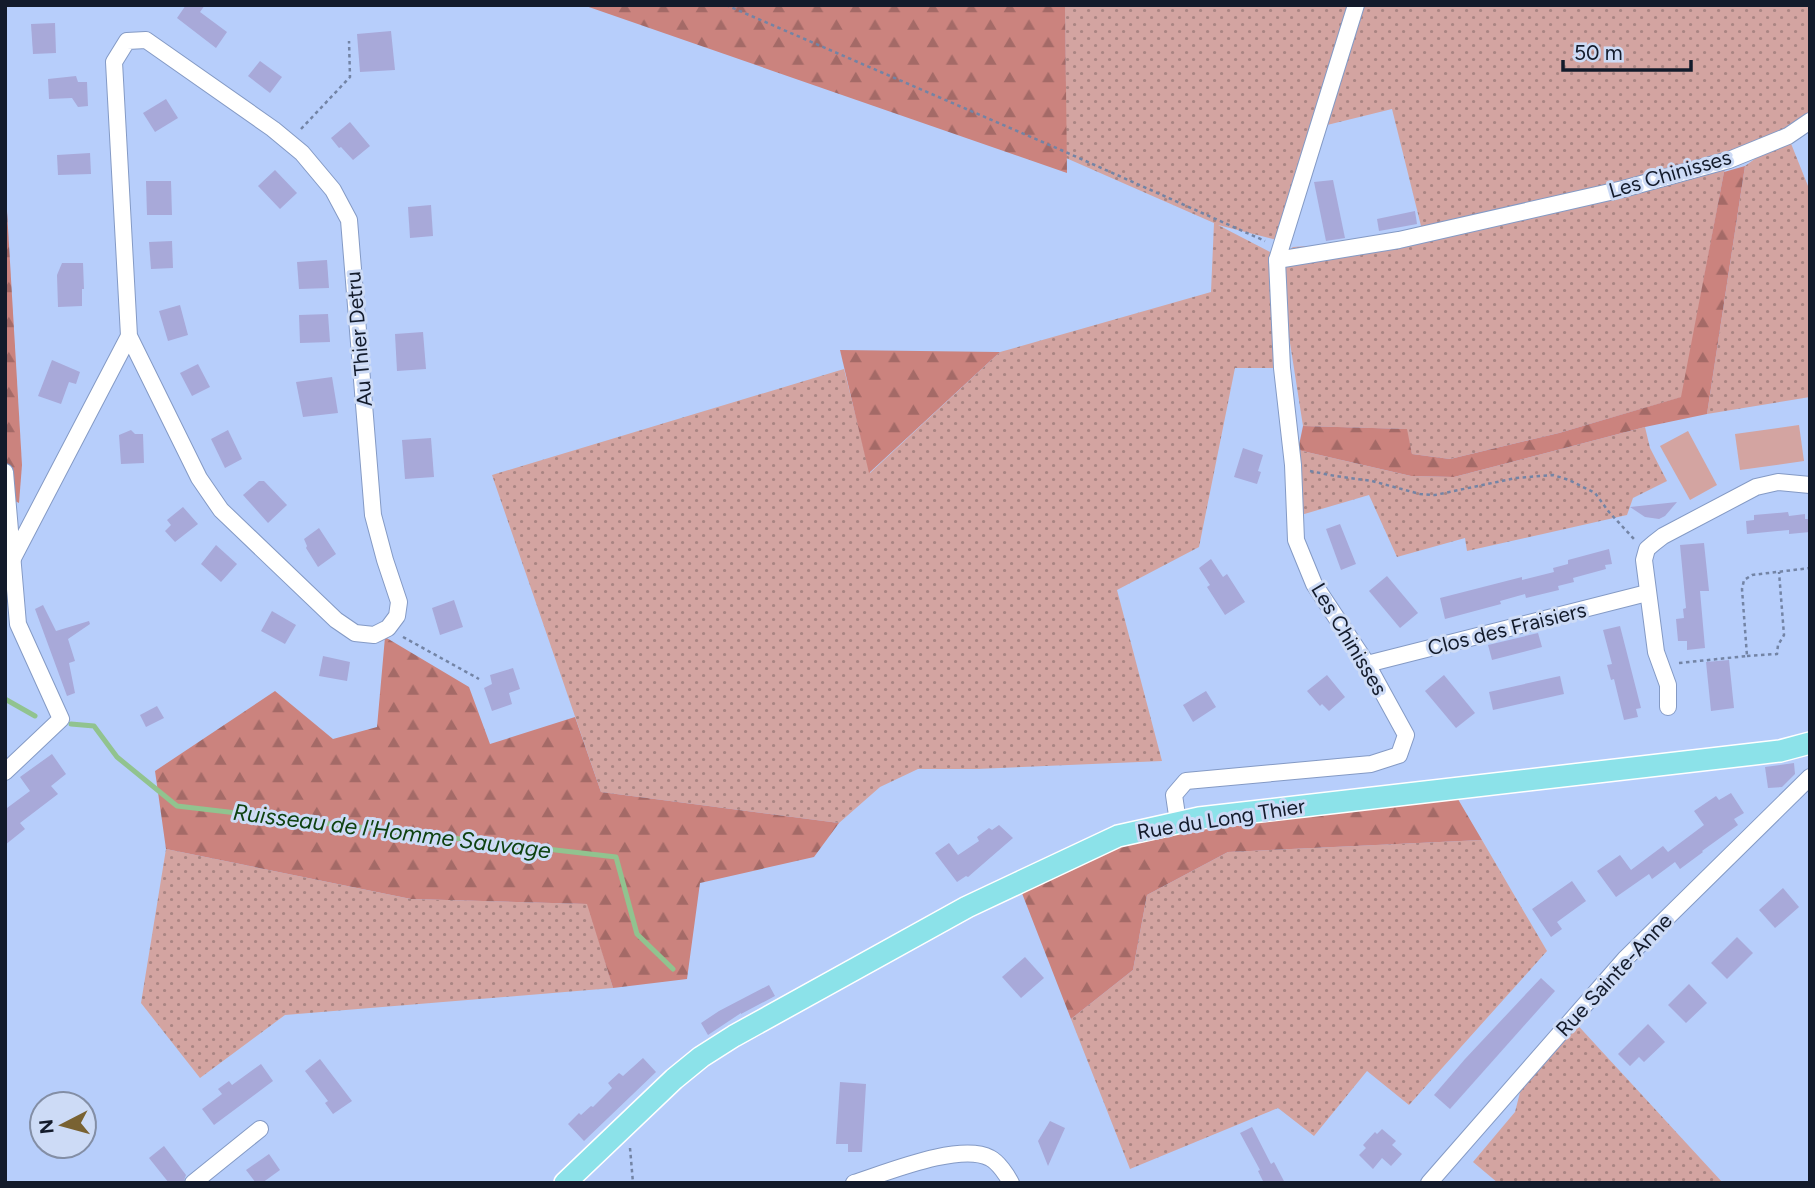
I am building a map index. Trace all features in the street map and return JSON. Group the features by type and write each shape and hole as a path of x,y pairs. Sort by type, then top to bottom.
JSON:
{"main road":[{"name":"Rue du Long Thier","path":"565,1183 674,1079 701,1057 734,1036 967,907 1118,836 1178,822 1780,751 1810,743"}],"street":[{"name":"Les Chinisses","path":"1178,822 1174,795 1186,781 1371,764 1399,755 1406,735 1367,664 1314,584 1296,540 1293,466 1282,368 1279,254 1356,5"},
{"name":"Au Thier Detru","path":"146,40 289,142 302,153 333,190 349,220 373,515 399,603 397,616 388,628 374,635 355,633 345,627 221,510 200,478 129,335 114,62 127,41 146,40"},
{"name":"Les Chinisses","path":"1279,254 1399,240 1623,189 1729,160 1788,136 1810,121"},
{"path":"9,559 129,335"},
{"path":"5,472 9,559 18,624 61,719 5,772"},
{"path":"1668,707 1668,685 1656,652 1647,593 1644,561 1647,550 1663,536 1756,487 1778,482 1810,485"},
{"name":"Clos des Fraisiers","path":"1367,664 1647,593"},
{"name":"Rue Sainte-Anne","path":"1429,1183 1625,959 1810,777"},
{"path":"192,1183 260,1129"},
{"path":"854,1183 943,1155 967,1153 991,1158 1011,1183"}],"path":[{"path":"726,5 1061,150 1279,254"},
{"path":"289,142 350,77 349,41"},
{"path":"1293,466 1435,495 1516,478 1553,475 1576,482 1595,493 1628,533 1647,550"},
{"path":"1747,656 1742,584 1747,577 1810,568"},
{"path":"1661,665 1777,654 1778,645 1784,635 1779,572"},
{"path":"388,628 479,679"},
{"path":"627,1123 633,1183"}],"shaded area":[{"path":"1065,5 1350,5 1277,240 1218,225 1272,253 1281,368 1235,368 1199,547 1117,590 1162,761 918,769 880,787 839,823 601,792 492,475 844,369 870,473 1000,352 1211,292 1214,223 1066,158"},
{"path":"1364,5 1810,5 1810,121 1788,136 1810,191 1810,397 1707,414 1745,166 1784,138 1729,160 1724,172 1682,397 1559,433 1450,459 1412,454 1406,429 1303,426 1277,260 1293,247 1399,240 1423,234 1392,109 1323,126"},
{"path":"1799,425 1804,461 1740,470 1735,434"},
{"path":"1645,427 1650,448 1667,481 1633,498 1627,515 1467,551 1465,538 1397,557 1369,495 1301,515 1298,450 1411,476 1454,477"},
{"path":"1688,431 1717,485 1690,500 1660,446"},
{"path":"1482,840 1547,951 1409,1105 1367,1071 1314,1136 1278,1108 1130,1169 1071,1019 1133,970 1147,895 1228,852"},
{"path":"166,849 411,899 588,904 613,988 285,1015 200,1078 141,1003"},
{"path":"1572,1019 1723,1183 1498,1183 1473,1162 1515,1112 1525,1073"}],"green space":[{"path":"583,5 1065,5 1067,173"},
{"path":"1745,166 1707,414 1645,427 1454,477 1411,476 1298,450 1303,426 1407,429 1412,454 1450,459 1559,433 1681,397 1724,172"},
{"path":"5,177 22,465 19,503 5,496"},
{"path":"840,350 1000,352 869,473"},
{"path":"385,637 469,687 490,744 575,717 601,792 839,823 814,857 700,883 687,979 613,988 587,904 411,899 166,849 155,771 275,691 333,739 377,727"},
{"path":"1452,789 1482,840 1228,852 1147,895 1133,970 1071,1019 1018,883 1118,836"}],"building":[{"path":"186,5 205,5 200,12 227,32 216,48 177,18"},
{"path":"55,23 56,53 33,54 31,24"},
{"path":"391,31 395,70 360,72 357,34"},
{"path":"260,61 282,77 270,93 248,76"},
{"path":"76,76 78,82 87,82 88,106 78,107 72,98 49,99 48,79"},
{"path":"166,99 178,118 155,132 143,113"},
{"path":"350,122 370,146 353,160 331,138"},
{"path":"90,153 91,174 58,175 57,155"},
{"path":"275,170 297,193 280,209 258,186"},
{"path":"1333,180 1345,238 1326,241 1314,182"},
{"path":"146,181 171,181 172,215 147,215"},
{"path":"431,205 433,236 410,238 408,207"},
{"path":"1415,211 1417,224 1379,231 1377,219"},
{"path":"172,241 173,268 151,269 149,242"},
{"path":"327,260 329,288 299,289 297,262"},
{"path":"62,263 83,263 82,306 58,307 57,275"},
{"path":"180,305 188,335 168,341 159,311"},
{"path":"328,314 330,342 300,343 299,315"},
{"path":"423,332 426,369 397,371 395,334"},
{"path":"52,360 80,372 76,384 69,382 61,404 38,396"},
{"path":"198,364 210,387 192,396 180,373"},
{"path":"332,377 338,413 303,417 296,382"},
{"path":"131,430 135,434 143,434 144,463 121,464 119,435"},
{"path":"228,430 242,459 225,468 211,439"},
{"path":"431,438 434,477 405,479 402,440"},
{"path":"1243,448 1263,455 1257,484 1234,477"},
{"path":"259,481 264,481 287,505 268,523 243,495"},
{"path":"1677,502 1659,519 1645,517 1630,507"},
{"path":"183,507 198,524 175,542 165,531 171,525 167,520"},
{"path":"1788,512 1789,516 1805,514 1805,519 1810,519 1810,532 1789,534 1789,530 1747,534 1746,521 1754,520 1754,515"},
{"path":"1340,524 1356,564 1341,570 1326,529"},
{"path":"319,528 336,554 318,567 306,548 304,539"},
{"path":"1704,543 1709,591 1700,591 1705,648 1687,650 1687,641 1678,641 1676,619 1684,618 1683,609 1686,608 1680,545"},
{"path":"216,545 237,564 221,582 201,564"},
{"path":"1609,549 1612,564 1605,565 1606,569 1573,578 1574,582 1558,586 1559,590 1526,598 1525,594 1500,601 1501,604 1445,619 1440,598 1522,577 1522,580 1554,572 1553,568 1568,564 1568,560"},
{"path":"1211,559 1223,577 1227,574 1245,602 1225,615 1207,587 1210,585 1199,568"},
{"path":"1387,576 1418,613 1400,628 1369,591"},
{"path":"454,600 463,627 440,635 432,608"},
{"path":"43,605 56,631 89,621 90,624 68,639 75,661 69,663 75,693 67,696 35,609"},
{"path":"272,611 296,625 285,644 261,631"},
{"path":"1620,626 1641,708 1636,709 1638,717 1624,720 1614,679 1611,680 1607,665 1612,664 1603,630"},
{"path":"1538,633 1542,647 1492,660 1488,645"},
{"path":"323,656 350,662 347,681 319,676"},
{"path":"1729,660 1734,708 1711,711 1706,662"},
{"path":"513,668 520,689 509,693 512,704 492,711 484,688 492,684 490,675"},
{"path":"1327,675 1345,697 1329,711 1322,704 1320,706 1307,691"},
{"path":"1444,675 1475,713 1456,728 1425,691"},
{"path":"1560,676 1564,694 1493,710 1489,692"},
{"path":"1206,691 1216,707 1193,722 1183,705"},
{"path":"157,706 164,718 146,727 140,715"},
{"path":"52,754 66,774 51,786 58,794 20,823 25,829 5,845 5,805 7,808 30,791 20,777"},
{"path":"1794,763 1795,774 1782,787 1768,788 1765,767"},
{"path":"1731,793 1744,813 1734,819 1738,825 1680,869 1675,862 1652,879 1649,874 1616,897 1597,871 1620,855 1631,870 1663,846 1668,852 1704,825 1694,811 1716,796 1719,800"},
{"path":"999,825 1013,838 968,877 957,882 935,853 949,843 958,855 979,841 977,837 989,828 992,830"},
{"path":"1572,881 1586,901 1557,922 1562,929 1551,937 1532,909"},
{"path":"1783,888 1799,907 1775,928 1759,910"},
{"path":"1737,937 1753,953 1727,979 1711,963"},
{"path":"1025,957 1044,978 1021,998 1002,977"},
{"path":"1541,978 1555,991 1450,1109 1434,1095"},
{"path":"1689,984 1707,1003 1686,1023 1668,1005"},
{"path":"769,985 775,996 741,1013 708,1035 701,1023"},
{"path":"1648,1024 1665,1042 1644,1062 1639,1057 1630,1066 1618,1054"},
{"path":"643,1058 656,1072 584,1141 568,1124 579,1113 581,1115 593,1107 612,1088 608,1083 619,1073 623,1076"},
{"path":"320,1059 352,1101 333,1114 325,1103 328,1101 305,1071"},
{"path":"261,1064 273,1081 214,1125 202,1109 222,1094 218,1089 229,1081 232,1085"},
{"path":"840,1082 866,1084 862,1152 848,1152 848,1144 836,1144"},
{"path":"1050,1121 1065,1128 1048,1166 1038,1141"},
{"path":"1252,1127 1271,1164 1274,1162 1285,1183 1264,1183 1240,1133"},
{"path":"1382,1129 1396,1141 1392,1145 1402,1154 1391,1166 1382,1158 1373,1169 1359,1155 1366,1148 1363,1145 1375,1132 1377,1134"},
{"path":"164,1146 186,1175 183,1183 169,1183 149,1158"},
{"path":"269,1154 280,1170 262,1183 256,1183 246,1170"}],"waterway":[{"name":"Ruisseau de l'Homme Sauvage","path":"5,699 35,716"},
{"name":"Ruisseau de l'Homme Sauvage","path":"71,724 94,726 117,757 177,806 616,857 637,934 673,969"}]}
